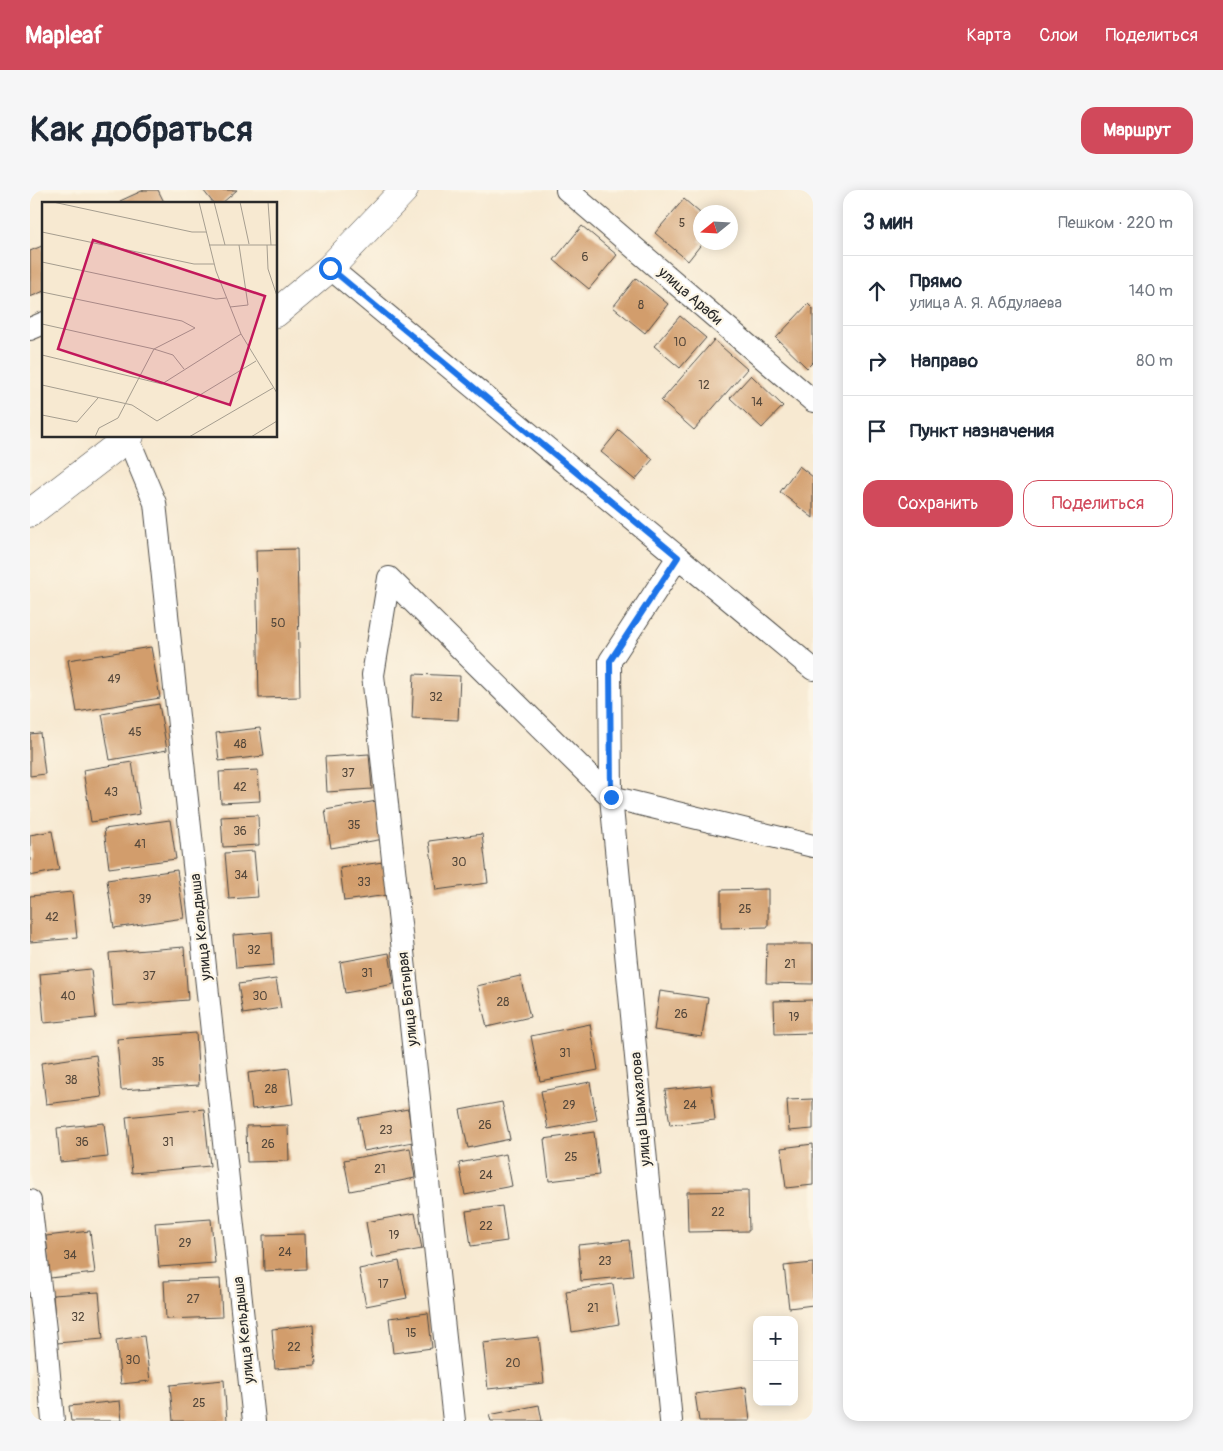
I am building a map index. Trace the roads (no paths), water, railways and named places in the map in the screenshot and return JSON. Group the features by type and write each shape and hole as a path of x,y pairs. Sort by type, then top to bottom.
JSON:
{"main road":[{"path":"278,311 330,268 404,190"},
{"path":"30,513 128,438"}],"street":[{"name":"улица Араби","path":"567,190 813,402"},
{"path":"330,268 813,669"},
{"path":"30,329 42,323"},
{"name":"улица Кельдыша","path":"129,438 156,503 254,1421"},
{"name":"улица Шамхалова","path":"671,1421 611,797 610,661 678,557"},
{"name":"улица Батырая","path":"454,1421 373,675 389,578 611,797"},
{"path":"611,797 813,846"},
{"path":"30,1201 53,1421"}]}
